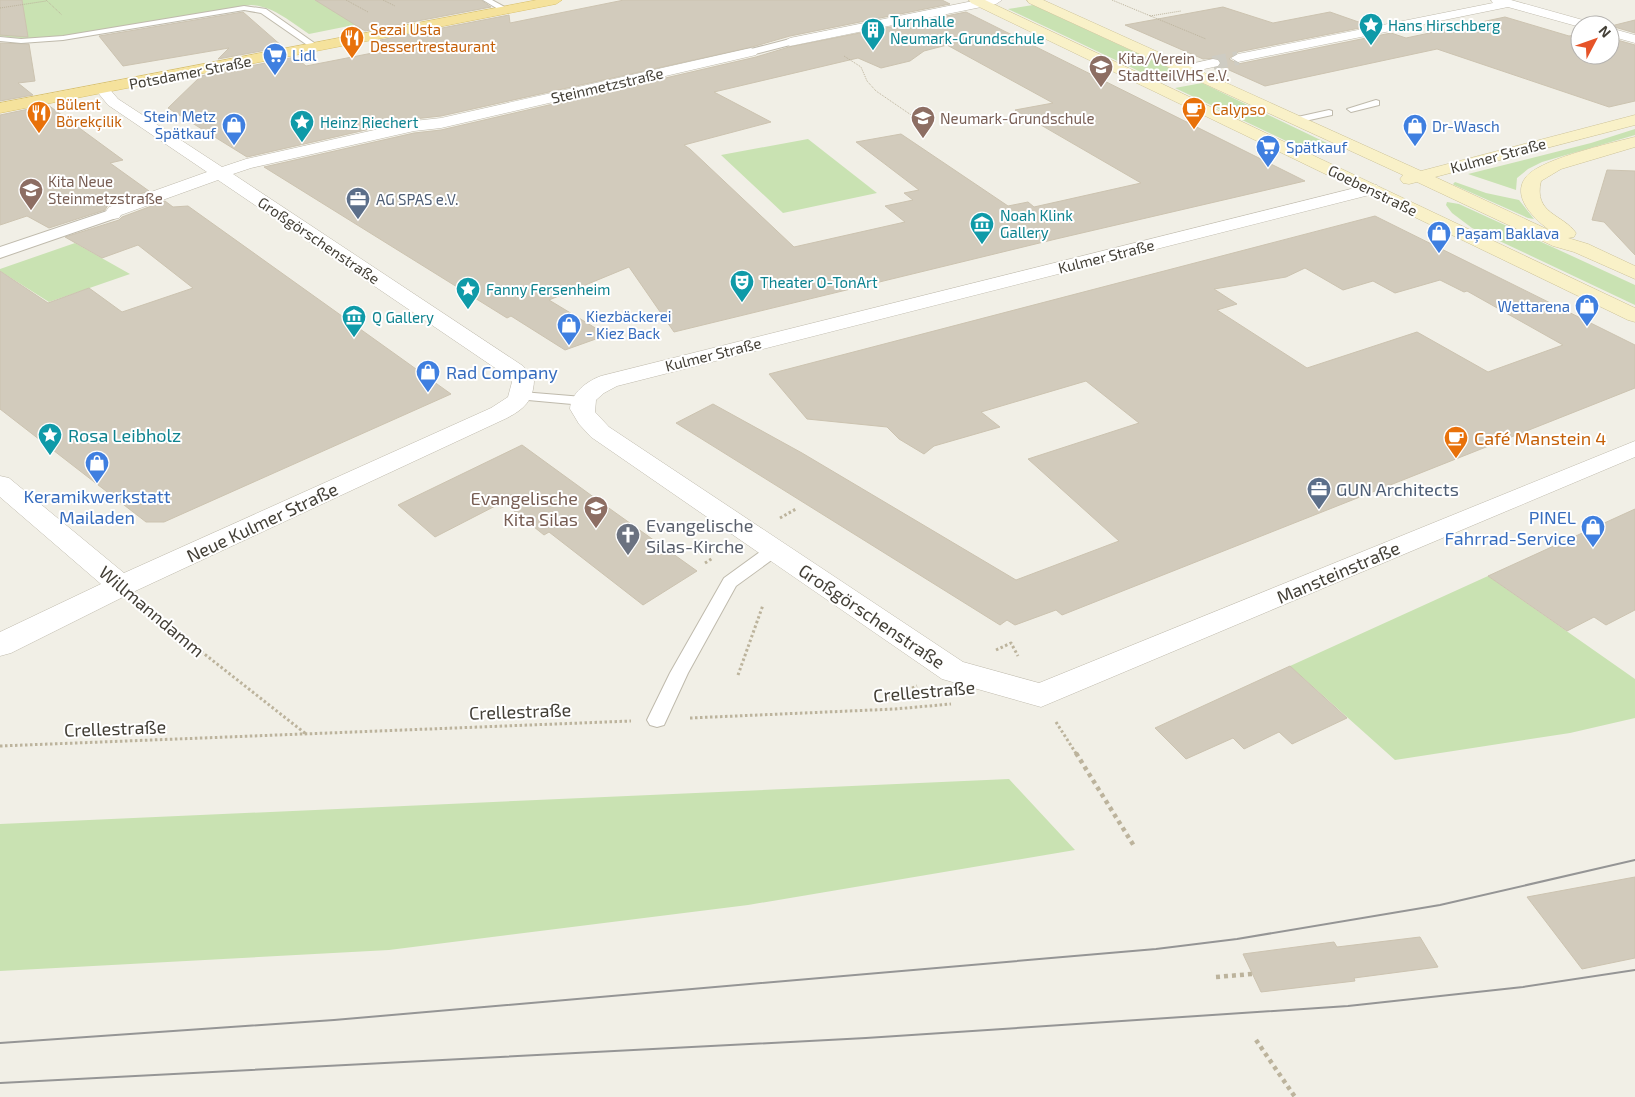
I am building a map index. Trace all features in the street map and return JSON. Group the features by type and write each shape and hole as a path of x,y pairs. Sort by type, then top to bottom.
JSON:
{"main road":[{"name":"Potsdamer Straße","path":"0,108 556,0"},
{"name":"Goebenstraße","path":"1033,0 1186,68 1560,242 1581,248 1635,273"},
{"name":"Goebenstraße","path":"978,1 1635,316"},
{"name":"Kulmer Straße","path":"1371,189 1635,120"},
{"name":"Kulmer Straße","path":"1581,248 1577,240 1545,218 1535,208 1530,192 1534,179 1555,165 1635,142"},
{"path":"1305,158 1335,155 1355,148"}],"street":[{"name":"Steinmetzstraße","path":"113,214 115,211 256,161 414,126 450,121 790,42 978,1 996,0"},
{"path":"1238,58 1503,2 1570,21"},
{"path":"1620,35 1635,39"},
{"path":"1186,68 1213,63"},
{"name":"Großgörschenstraße","path":"102,89 113,102 515,371 523,381 522,396"},
{"name":"Kulmer Straße","path":"583,401 598,385 609,381 1371,189"},
{"path":"0,253 113,214"},
{"name":"Neue Kulmer Straße","path":"0,645 121,586 500,413 514,405 522,396"},
{"name":"Großgörschenstraße","path":"583,401 582,409 590,422 600,432 953,671 1041,695"},
{"name":"Mansteinstraße","path":"1041,695 1635,448"},
{"name":"Willmanndamm","path":"0,484 121,586"}],"lane":[{"path":"486,0 506,10"},
{"path":"0,39 21,41 63,39 177,22 235,8 257,8 263,10 316,47"},
{"path":"1351,109 1376,103"},
{"path":"1296,120 1329,113"},
{"path":"522,396 583,401"},
{"path":"657,720 679,673 730,582 774,550"}],"path":[{"path":"1112,0 1213,42"},
{"path":"0,8 47,1"},
{"path":"1149,16 1181,11"},
{"path":"843,56 852,60 864,70 867,81 878,92 904,112 917,119"},
{"name":"Willmanndamm","path":"121,586 148,610 306,734"},
{"path":"738,675 763,605"},
{"path":"1041,695 1134,846"},
{"name":"Crellestraße","path":"0,746 657,720 895,709 953,703"},
{"path":"1216,977 1252,974"},
{"path":"1256,1040 1295,1097"}],"green space":[{"path":"0,0 478,0 309,34 274,11 251,5 70,35 26,38 0,36"},
{"path":"1033,5 1191,78 1164,83 1008,9"},
{"path":"1202,83 1331,145 1335,149 1325,153 1305,150 1175,88"},
{"path":"1635,129 1635,135 1542,162 1528,169 1517,178 1516,190 1468,174 1591,143"},
{"path":"808,139 877,193 783,213 721,155"},
{"path":"1455,182 1486,193 1519,200 1534,219 1454,185"},
{"path":"1447,202 1459,204 1635,285 1635,305 1472,228 1452,213 1446,205"},
{"path":"75,243 130,274 49,302 0,271 0,269"},
{"path":"1488,576 1635,679 1635,718 1570,733 1395,760 1290,666"},
{"path":"1009,779 1075,850 748,905 389,950 0,971 0,824"}],"building":[{"path":"0,0 22,0 28,37 0,35"},
{"path":"315,0 481,0 491,7 365,31"},
{"path":"624,0 942,0 950,4 790,36 752,47 441,116 414,119 247,157 168,108 201,76 295,57 306,66 393,49 380,40 509,15 510,23"},
{"path":"1223,7 1273,23 1330,12 1370,26 1238,52 1229,59 1238,64 1391,33 1406,38 1505,17 1570,36 1570,65 1620,65 1620,41 1635,45 1635,101 1609,107 1437,49 1265,86 1220,66 1222,62 1218,58 1203,59 1125,25"},
{"path":"243,12 283,47 218,59 229,48 123,66 99,36"},
{"path":"966,12 1305,181 1056,239 674,332 629,267 549,300 607,335 565,350 511,316 507,318 264,167 414,133 441,130 756,57 789,47","holes":["947,45 1053,103 1015,110 1141,183 1034,207 1028,202 1008,206 901,134 856,142 919,190 904,193 913,200 885,206 905,222 794,247 684,145 771,122 714,92 858,58 881,68 910,61 924,51"]},
{"path":"1635,20 1635,33 1620,29 1620,24"},
{"path":"0,43 29,44 35,81 18,83 33,95 0,101"},
{"path":"48,105 123,160 110,163 149,191 108,205 105,210 49,228 27,216 0,225 0,115"},
{"path":"1607,170 1635,171 1635,255 1604,222 1592,220"},
{"path":"165,201 173,207 188,206 451,394 164,522 146,522 0,409 0,271 48,303 89,288 122,312 193,288 138,245 102,258 65,237 119,220 122,217"},
{"path":"1375,216 1635,345 1635,388 1062,615 1056,610 1015,625 1007,620 1000,625 676,423 713,404 802,453 1016,580 1119,541 1028,459 1139,423 1086,381 981,412 1000,427 934,446 924,454 899,439 887,427 807,419 769,374","holes":["1305,268 1343,290 1373,281 1395,293 1440,280 1464,292 1467,291 1563,345 1488,372 1417,332 1307,368 1217,310 1237,304 1214,289 1286,277"]},
{"path":"522,445 697,571 643,605 549,532 544,535 503,502 435,537 398,505"},
{"path":"1635,509 1635,610 1606,625 1594,617 1567,631 1488,576"},
{"path":"1290,666 1347,718 1292,744 1279,732 1244,749 1233,738 1186,759 1155,728"},
{"path":"1635,877 1635,958 1582,969 1527,897"},
{"path":"1420,937 1438,967 1354,978 1355,981 1261,992 1243,954 1334,942 1337,947"}],"tunnel":[{"path":"1213,63 1238,58"}],"tram line":[{"path":"0,1043 334,1020 1156,949 1237,939 1440,905 1635,860"},
{"path":"0,1083 866,1038 1348,1006 1523,987 1635,970"}],"place":[{"name":"Hans Hirschberg","path":"1371,46"},
{"name":"Turnhalle Neumark-Grundschule","path":"873,51"},
{"name":"Sezai Usta Dessertrestaurant","path":"352,59"},
{"name":"Lidl","path":"275,76"},
{"name":"Kita/Verein StadtteilVHS e.V.","path":"1101,88"},
{"name":"Calypso","path":"1194,130"},
{"name":"Bülent Börekçilik","path":"39,134"},
{"name":"Neumark-Grundschule","path":"923,139"},
{"name":"Heinz Riechert","path":"302,143"},
{"name":"Stein Metz Spätkauf","path":"234,146"},
{"name":"Dr-Wasch","path":"1415,147"},
{"name":"Spätkauf","path":"1268,168"},
{"name":"Kita Neue Steinmetzstraße","path":"31,211"},
{"name":"AG SPAS e.V.","path":"358,220"},
{"name":"Noah Klink Gallery","path":"982,245"},
{"name":"Paşam Baklava","path":"1439,254"},
{"name":"Theater O-TonArt","path":"742,303"},
{"name":"Fanny Fersenheim","path":"468,310"},
{"name":"Wettarena","path":"1587,327"},
{"name":"Q Gallery","path":"354,338"},
{"name":"Kiezbäckerei - Kiez Back","path":"569,346"},
{"name":"Rad Company","path":"428,393"},
{"name":"Rosa Leibholz","path":"50,456"},
{"name":"Café Manstein 4","path":"1456,459"},
{"name":"Keramikwerkstatt Mailaden","path":"97,484"},
{"name":"GUN Architects","path":"1319,510"},
{"name":"Evangelische Kita Silas","path":"596,529"},
{"name":"PINEL Fahrrad-Service","path":"1593,548"},
{"name":"Evangelische Silas-Kirche","path":"628,556"}]}
